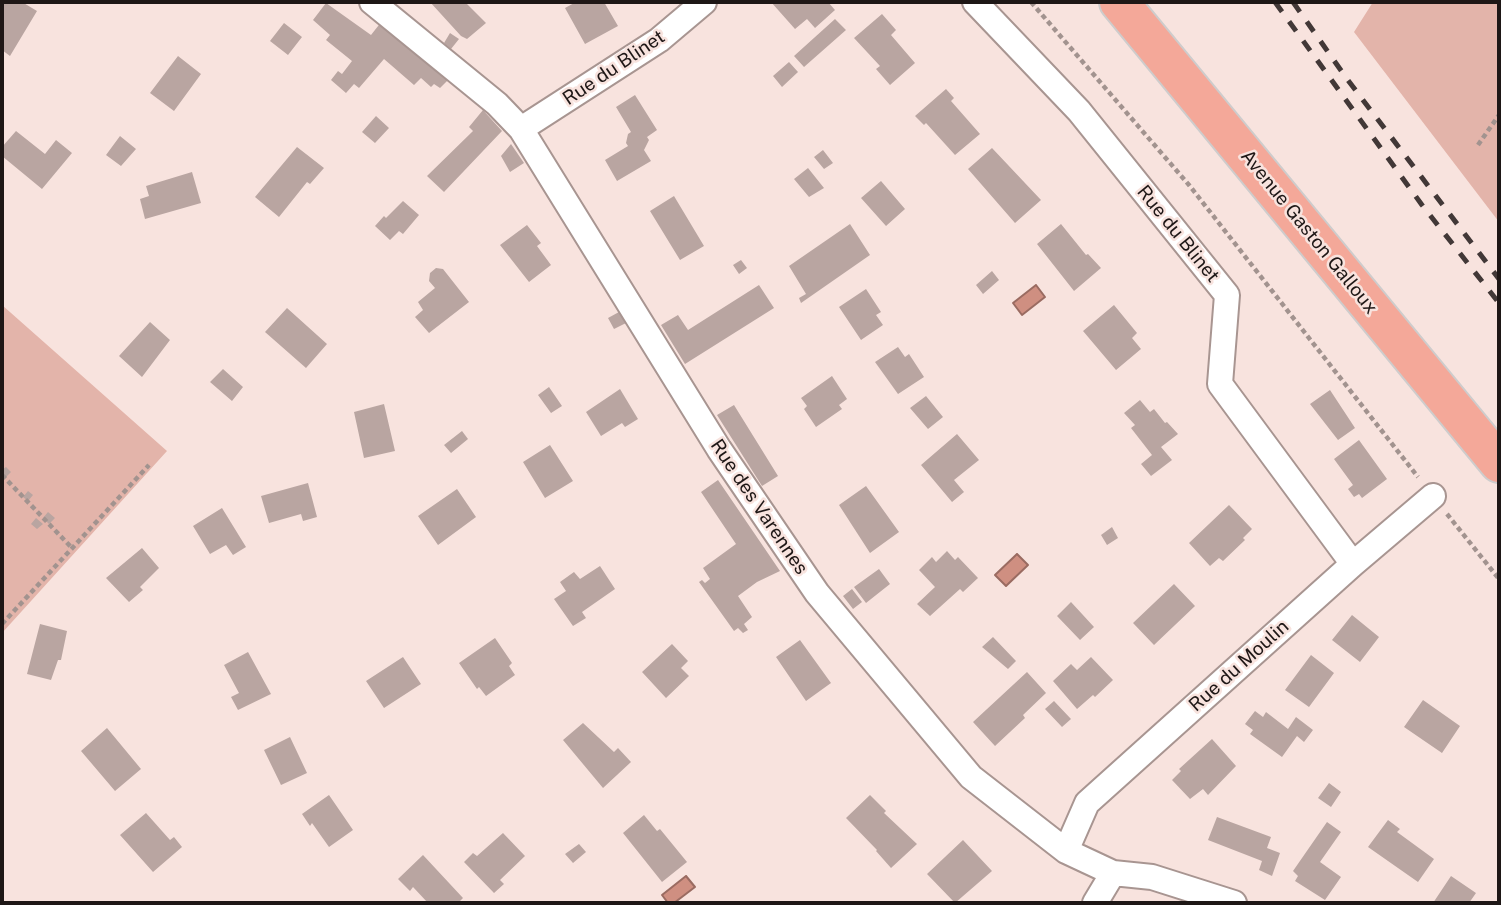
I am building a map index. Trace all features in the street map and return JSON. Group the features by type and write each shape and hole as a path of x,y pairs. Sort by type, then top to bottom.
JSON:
{"main road":[{"name":"Avenue Gaston Galloux","path":"1119,2 1499,463"}],"street":[{"name":"Rue des Varennes","path":"372,2 497,104 521,129 719,449 817,593 971,777 1066,851 1113,873 1152,877 1234,903"},
{"name":"Rue du Blinet","path":"521,129 659,40 704,2"},
{"name":"Rue du Blinet","path":"975,2 1079,111 1227,295 1220,384 1353,564"},
{"name":"Rue du Moulin","path":"1066,851 1087,803 1353,564 1433,496"},
{"path":"1096,903 1113,873"}],"path":[{"path":"1031,2 1189,185 1499,579"},
{"path":"1478,145 1499,115"},
{"path":"2,624 149,465"},
{"path":"2,475 72,548"}],"shaded area":[{"path":"1373,2 1499,2 1499,222 1354,32"},
{"path":"1036,285 1045,297 1022,315 1013,303"},
{"path":"2,305 167,451 2,633"},
{"path":"1017,554 1028,565 1006,586 995,575"},
{"path":"686,876 695,887 674,903 668,903 662,895"}],"building":[{"path":"2,2 22,2 37,11 10,56 2,50"},
{"path":"430,2 465,2 486,23 467,39 461,36"},
{"path":"576,2 604,2 618,26 585,44 565,8"},
{"path":"771,2 828,2 835,10 815,28 807,19 795,29"},
{"path":"326,3 371,35 382,21 449,79 440,88 434,84 431,87 421,78 414,85 384,59 359,88 354,84 346,93 331,80 338,71 342,74 352,61 326,40 330,35 313,20"},
{"path":"882,14 896,30 891,35 915,63 890,85 876,69 880,66 854,38"},
{"path":"835,19 846,30 804,67 794,56"},
{"path":"284,23 302,37 288,55 270,41"},
{"path":"450,33 459,39 451,49 444,43"},
{"path":"178,56 201,74 174,111 150,93"},
{"path":"789,62 798,72 782,87 773,76"},
{"path":"946,89 954,98 951,101 980,134 955,155 926,123 924,125 915,116"},
{"path":"635,95 657,130 647,137 649,140 644,150 651,161 617,181 605,160 628,146 626,143 631,132 616,107"},
{"path":"483,110 502,131 444,192 427,176 473,131 469,127"},
{"path":"376,116 389,128 375,143 362,132"},
{"path":"16,131 45,154 56,140 72,153 42,189 2,156 2,147"},
{"path":"120,136 136,149 121,166 106,155"},
{"path":"511,144 524,163 510,172 501,156"},
{"path":"297,147 324,168 310,184 307,182 279,217 255,197"},
{"path":"992,148 1041,200 1015,223 968,169"},
{"path":"823,150 833,163 824,169 814,157"},
{"path":"808,168 824,188 809,197 794,179"},
{"path":"192,172 201,203 145,219 140,199 149,196 146,186"},
{"path":"881,181 905,209 886,226 861,198"},
{"path":"674,196 704,246 680,260 650,211"},
{"path":"403,201 419,215 403,234 399,231 390,240 375,226"},
{"path":"850,224 870,255 801,303 799,298 806,294 789,266"},
{"path":"1061,224 1086,255 1101,268 1074,291 1037,244"},
{"path":"527,225 541,243 537,246 551,265 529,282 500,245"},
{"path":"741,260 747,268 739,274 733,265"},
{"path":"436,268 443,269 469,302 429,333 415,317 423,310 418,302 435,288 429,281 430,273"},
{"path":"992,271 999,280 983,294 976,285"},
{"path":"759,285 774,308 685,364 661,325 678,315 688,330"},
{"path":"866,289 881,312 876,315 883,325 861,340 839,307"},
{"path":"1114,305 1137,333 1132,338 1141,349 1116,370 1083,331"},
{"path":"287,308 327,344 306,368 265,332"},
{"path":"619,312 626,323 614,329 608,318"},
{"path":"150,322 170,340 142,377 119,356"},
{"path":"898,347 905,357 909,354 924,377 898,394 875,362"},
{"path":"223,369 243,387 232,401 210,382"},
{"path":"832,376 847,399 839,405 842,409 816,427 804,409 807,406 801,398"},
{"path":"549,387 562,406 551,413 538,395"},
{"path":"620,389 638,419 625,427 622,423 601,436 586,412"},
{"path":"1330,390 1355,428 1338,440 1310,404"},
{"path":"926,396 943,417 928,429 910,408"},
{"path":"1140,400 1150,412 1154,409 1178,434 1161,447 1172,460 1151,476 1141,464 1152,455 1131,428 1135,425 1124,413"},
{"path":"384,404 395,451 364,458 354,412"},
{"path":"734,405 778,476 762,486 717,415"},
{"path":"462,431 468,439 451,453 444,445"},
{"path":"957,434 979,460 954,480 964,492 952,502 921,465"},
{"path":"1359,440 1387,479 1362,498 1359,494 1354,497 1348,489 1353,485 1334,459"},
{"path":"550,445 573,481 545,498 523,462"},
{"path":"6,467 11,472 5,478 2,470"},
{"path":"718,480 780,571 757,582 738,596 752,617 744,624 748,630 743,633 738,628 734,631 699,582 702,580 705,583 710,579 703,568 736,544 701,492"},
{"path":"308,483 317,517 303,521 301,514 269,523 261,496"},
{"path":"866,486 899,532 870,553 839,505"},
{"path":"457,489 476,517 438,545 418,516"},
{"path":"28,491 33,495 28,501 23,497"},
{"path":"1229,505 1252,529 1243,538 1245,540 1223,561 1219,558 1210,566 1189,543"},
{"path":"222,508 246,547 233,555 226,545 210,554 193,526"},
{"path":"48,512 55,518 49,524 43,518"},
{"path":"36,518 43,524 37,529 31,524"},
{"path":"1112,527 1118,538 1107,545 1101,535"},
{"path":"142,548 159,568 140,587 143,590 129,602 106,578"},
{"path":"947,551 955,560 958,557 978,578 963,592 960,589 930,616 917,604 935,587 919,570 932,557 936,562"},
{"path":"600,566 615,589 582,612 586,618 573,626 554,599 566,591 560,582 574,572 580,579"},
{"path":"879,569 890,584 866,603 854,587"},
{"path":"1174,584 1195,606 1154,645 1133,623"},
{"path":"852,589 862,602 853,609 843,596"},
{"path":"1071,602 1094,627 1080,640 1057,616"},
{"path":"1352,615 1379,637 1360,662 1332,640"},
{"path":"40,624 67,631 61,660 58,660 51,680 27,674"},
{"path":"993,637 1016,661 1008,669 982,647"},
{"path":"495,638 512,663 509,666 515,675 486,696 479,687 477,689 459,663"},
{"path":"800,640 831,683 806,701 776,657"},
{"path":"672,644 688,661 681,668 689,676 666,698 642,672"},
{"path":"248,652 271,694 238,710 231,697 239,693 224,665"},
{"path":"1311,655 1334,673 1309,707 1285,690"},
{"path":"403,657 421,684 384,708 366,681"},
{"path":"1091,657 1113,680 1077,709 1053,681 1071,664 1077,670"},
{"path":"1027,672 1046,693 1023,715 1025,718 995,746 973,722"},
{"path":"1423,700 1460,726 1442,753 1404,727"},
{"path":"1054,701 1071,719 1062,727 1045,709"},
{"path":"1255,711 1263,717 1266,712 1288,729 1296,717 1313,730 1304,742 1297,736 1282,757 1250,734 1253,730 1245,724"},
{"path":"583,723 614,752 618,748 631,762 603,788 563,740"},
{"path":"107,728 141,769 115,791 81,751"},
{"path":"290,737 307,773 281,785 264,750"},
{"path":"1212,739 1236,766 1208,795 1203,789 1190,799 1172,780 1181,771 1179,769"},
{"path":"1329,783 1341,792 1331,807 1318,798"},
{"path":"329,795 353,830 329,847 302,814"},
{"path":"870,795 886,811 884,813 917,844 891,868 846,818"},
{"path":"146,813 170,840 174,837 182,847 153,872 120,835"},
{"path":"644,815 657,831 660,829 687,862 662,882 623,833"},
{"path":"1217,817 1271,837 1267,848 1280,853 1272,876 1259,870 1262,861 1208,840"},
{"path":"1388,820 1400,829 1397,832 1434,859 1418,882 1368,847"},
{"path":"1327,822 1341,832 1320,862 1341,877 1325,900 1295,881 1298,876 1293,871"},
{"path":"503,833 525,856 500,880 504,884 494,893 464,862 473,853 477,856"},
{"path":"963,840 992,871 955,903 927,874"},
{"path":"579,844 586,852 573,863 565,854"},
{"path":"423,855 463,898 458,903 428,903 413,887 410,891 398,879"},
{"path":"1451,876 1476,893 1469,903 1433,903"}],"railway":[{"path":"1275,2 1422,205 1499,303"},
{"path":"1293,2 1347,79 1499,279"}]}
